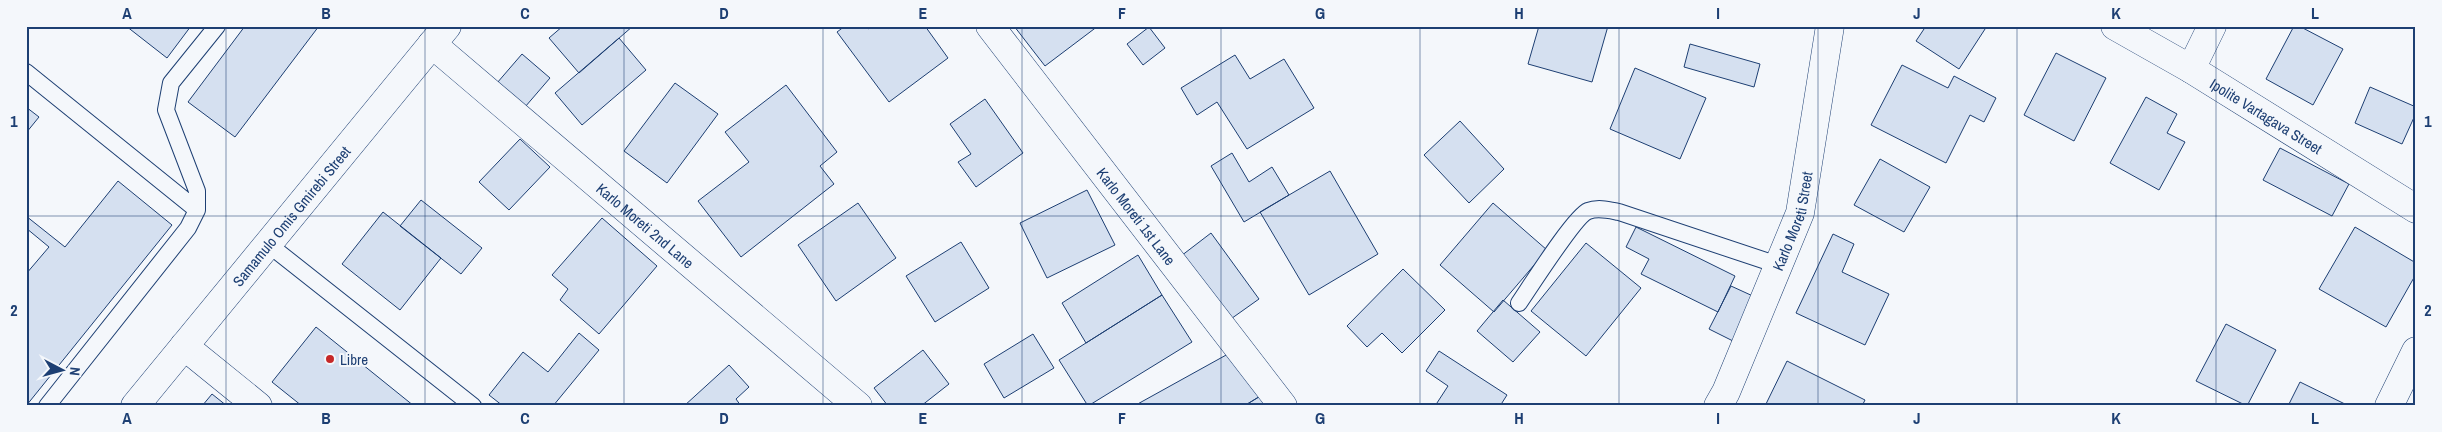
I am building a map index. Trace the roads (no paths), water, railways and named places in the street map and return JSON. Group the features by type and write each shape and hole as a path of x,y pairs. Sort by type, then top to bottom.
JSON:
{"street":[{"name":"Karlo Moreti 1st Lane","path":"990,26 1284,406"},
{"name":"Karlo Moreti Street","path":"1718,406 1726,392 1800,213 1830,26"},
{"name":"Ipolite Vartagava Street","path":"2115,26 2191,69 2416,209"},
{"path":"2191,69 2212,26"},
{"name":"Samamulo Omis Gmirebi Street","path":"135,406 439,35"},
{"name":"Karlo Moreti 2nd Lane","path":"439,35 858,406"},
{"path":"184,346 258,406"},
{"path":"2389,406 2416,351"}],"lane":[{"path":"47,406 188,228 197,210 197,191 178,148 166,110 171,83 216,26"},
{"path":"26,72 197,210"},
{"path":"1519,303 1574,226 1587,211 1602,209 1619,212 1778,266"},
{"path":"268,244 473,406"}],"place":[{"name":"Libre","path":"330,359"}]}
